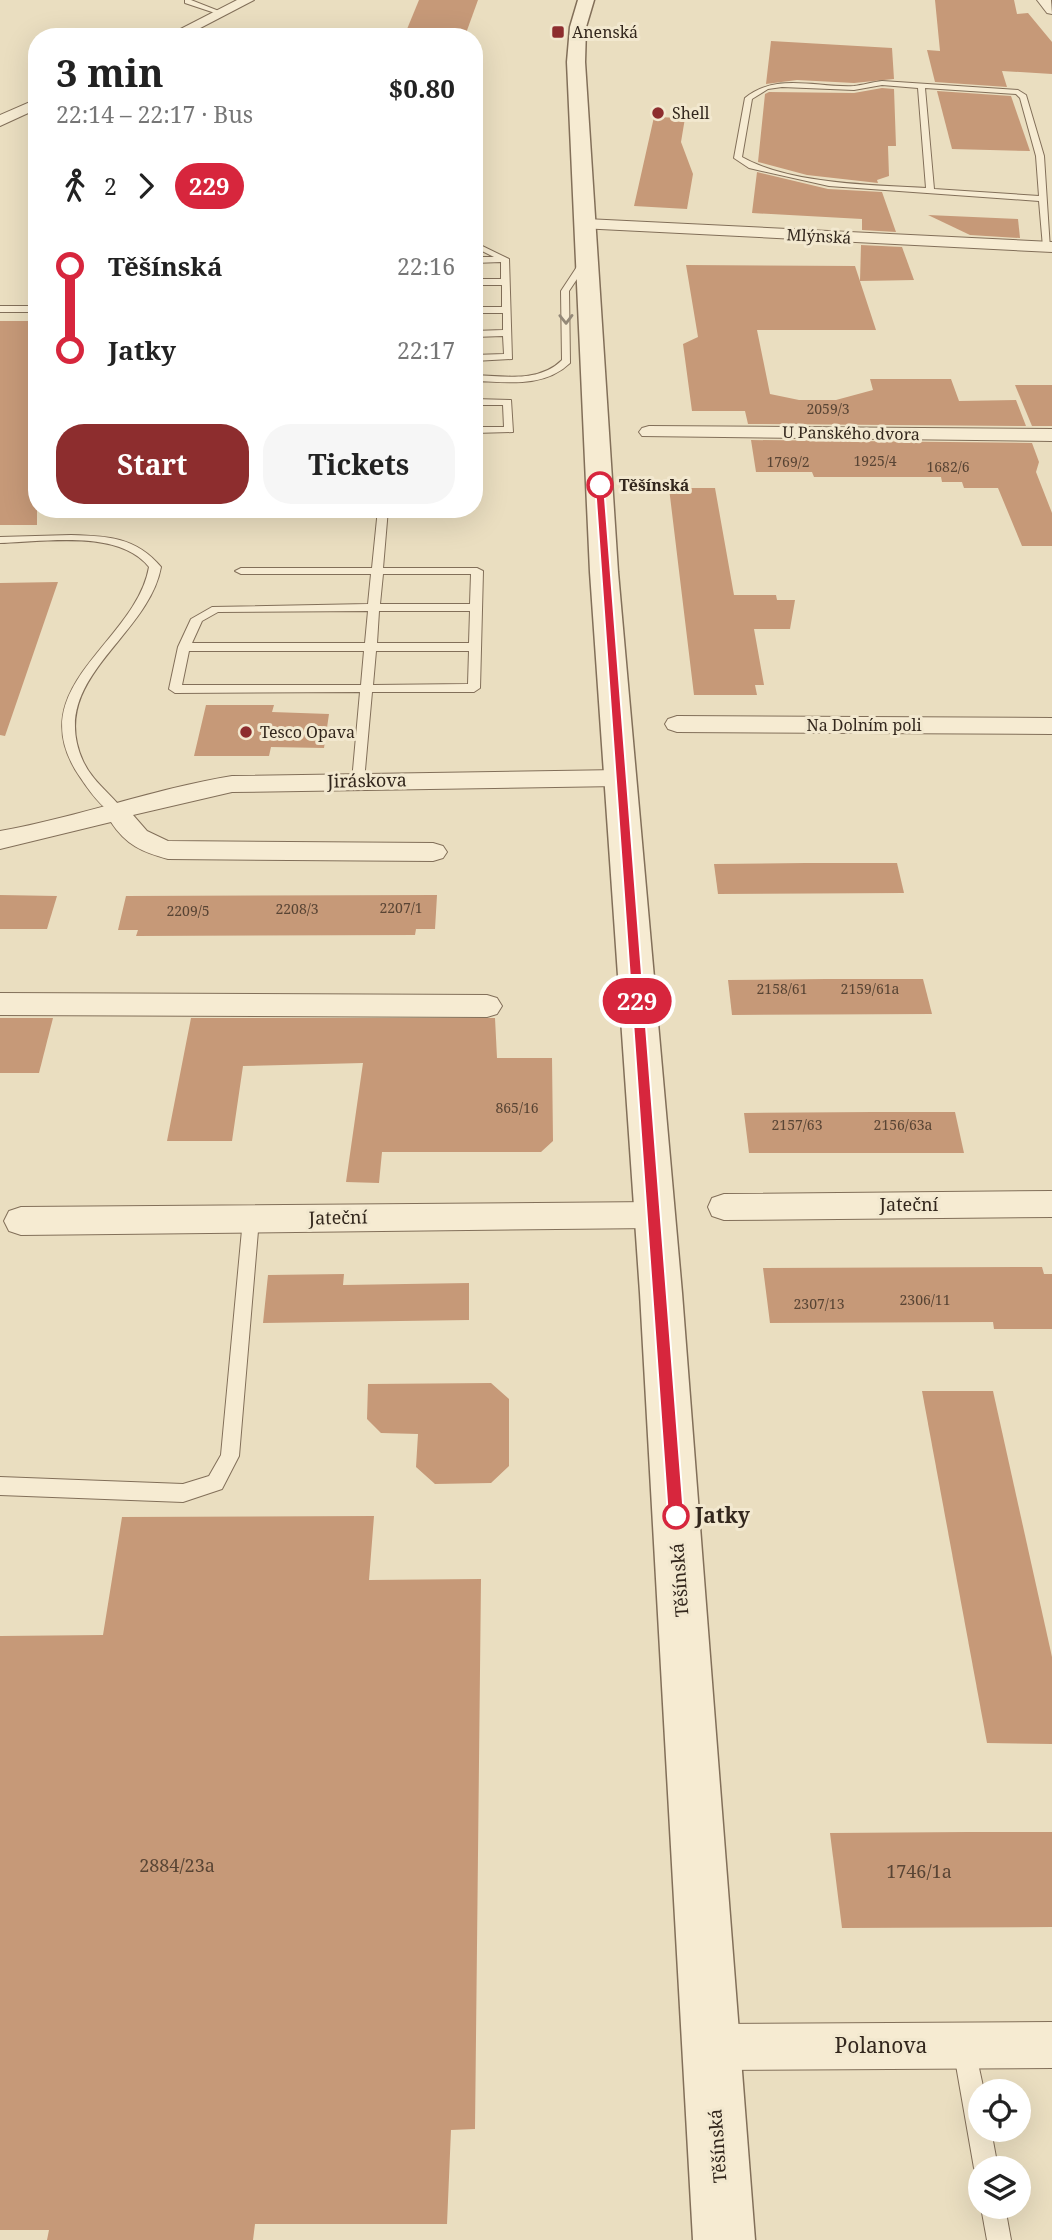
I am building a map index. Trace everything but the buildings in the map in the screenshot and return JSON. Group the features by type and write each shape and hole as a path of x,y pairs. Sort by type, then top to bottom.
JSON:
{"street":[{"path":"190,28 247,0"},
{"name":"Těšínská","path":"586,0 578,27 576,62 619,778 654,1214 724,2240"},
{"path":"1044,0 1052,10"},
{"path":"0,121 28,107"},
{"name":"Mlýnská","path":"586,224 1049,247"},
{"name":"U Panského dvora","path":"649,432 1052,435"},
{"name":"Na Dolním poli","path":"677,724 1052,726"},
{"name":"Jiráskova","path":"0,840 169,795 232,784 619,778"},
{"path":"117,811 129,831 145,844 168,850 433,852"},
{"path":"0,1004 487,1006"},
{"name":"Jateční","path":"724,1207 1052,1204"},
{"name":"Jateční","path":"21,1220 654,1214"},
{"name":"Polanova","path":"711,2047 1052,2045"}],"lane":[{"path":"188,0 187,2 221,13"},
{"path":"1043,199 829,184 752,166 738,158 749,98 766,87 855,88 882,83 1008,90 1023,97 1040,156 1049,247"},
{"path":"921,85 930,191"},
{"path":"483,248 505,259"},
{"path":"483,378 531,379 556,373 562,368 567,361 565,290 587,258"},
{"path":"483,260 505,259"},
{"path":"483,358 509,357 505,259"},
{"path":"483,282 506,282"},
{"path":"0,309 28,309"},
{"path":"483,310 507,310"},
{"path":"483,334 508,333"},
{"path":"483,402 508,402 509,430 483,430"},
{"path":"358,781 382,518"},
{"path":"0,540 88,540 116,544 142,552 155,567 153,585 137,611 95,660 79,684 68,723 69,741 76,760 117,811"},
{"path":"242,571 477,571 477,607 474,688 175,688 184,647 197,619 216,609 477,607"},
{"path":"184,647 475,647"},
{"path":"0,1486 183,1493 215,1483 230,1456 251,1219"},
{"path":"964,2045 984,2156"},
{"path":"995,2219 999,2240"}],"bus line":[{"name":"229","path":"600,485 617,752 661,1293 676,1516"}],"place":[{"name":"Anenská","path":"558,32"},
{"name":"Shell","path":"658,113"},
{"name":"Těšínská","path":"600,485"},
{"name":"Tesco Opava","path":"246,732"},
{"name":"Jatky","path":"676,1516"}]}
